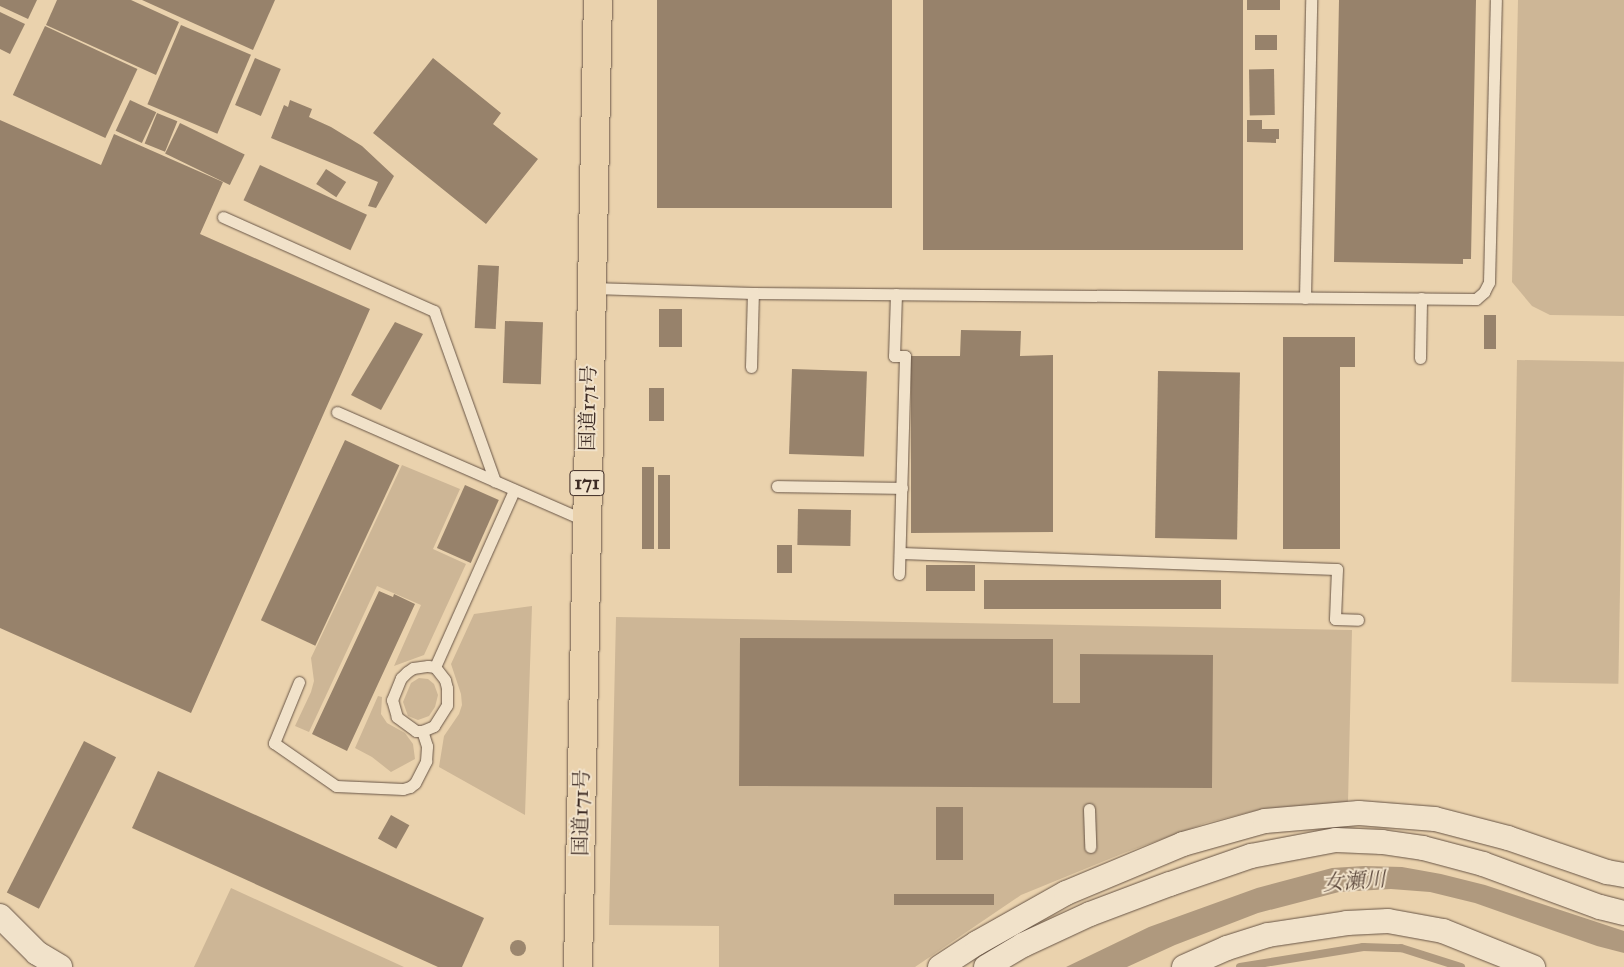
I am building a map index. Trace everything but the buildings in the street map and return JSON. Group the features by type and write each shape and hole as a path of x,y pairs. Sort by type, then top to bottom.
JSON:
{"highway":[{"name":"国道171号","path":"578,967 598,0"}],"street":[{"path":"940,967 977,943 1066,893 1183,844 1266,821 1327,814 1359,813 1435,818 1524,843 1607,872 1624,875"},
{"path":"986,967 1024,945 1082,918 1170,884 1251,856 1336,840 1382,842 1422,848 1483,864 1624,914"},
{"path":"1600,907 1624,905"},
{"path":"0,916 36,953 60,967"},
{"path":"1184,967 1227,948 1268,935 1347,923 1388,921 1443,931 1533,967"}],"lane":[{"path":"1305,298 1311,0"},
{"path":"591,288 753,293 1476,299 1484,292 1489,282 1496,0"},
{"path":"223,217 434,311 495,482"},
{"path":"751,367 753,293"},
{"path":"896,294 894,356 905,356 899,574"},
{"path":"1420,358 1421,298"},
{"path":"338,412 586,522"},
{"path":"777,486 902,488"},
{"path":"435,667 514,490"},
{"path":"900,553 1337,569 1335,619 1358,620"},
{"path":"420,666 435,667 441,673 447,688 447,705 434,726 422,731 416,731 397,717 392,700 401,678 407,672 420,666"},
{"path":"299,682 274,743 336,786 403,789 410,787 415,783 426,761 428,746 422,731"},
{"path":"1089,809 1090,846"}],"shaded area":[{"path":"1518,0 1624,0 1624,316 1550,315 1532,306 1512,282"},
{"path":"1517,360 1624,362 1618,684 1511,682"},
{"path":"402,465 460,489 433,549 466,564 424,655 394,666 421,605 377,586 309,732 295,726 311,692 314,681 311,658"},
{"path":"532,606 525,815 439,767 444,736 459,714 462,705 461,694 451,664 474,614"},
{"path":"616,617 1352,630 1348,803 1262,809 1206,823 1124,853 1021,895 915,967 719,967 719,926 609,925"},
{"path":"419,678 428,679 434,684 438,695 435,707 429,716 418,720 408,716 403,702 411,683"},
{"path":"378,696 382,697 381,714 387,723 405,733 413,744 415,759 391,772 372,757 355,748"},
{"path":"231,888 404,967 194,967"}],"water":[{"name":"女瀬川","path":"1364,866 1402,867 1485,885 1624,931 1624,953 1597,946 1475,903 1430,892 1391,889 1339,892 1258,913 1175,945 1127,967 1066,967 1149,927 1257,888 1332,868"}],"waterway":[{"path":"1240,967 1363,947 1401,948 1461,967"}]}
